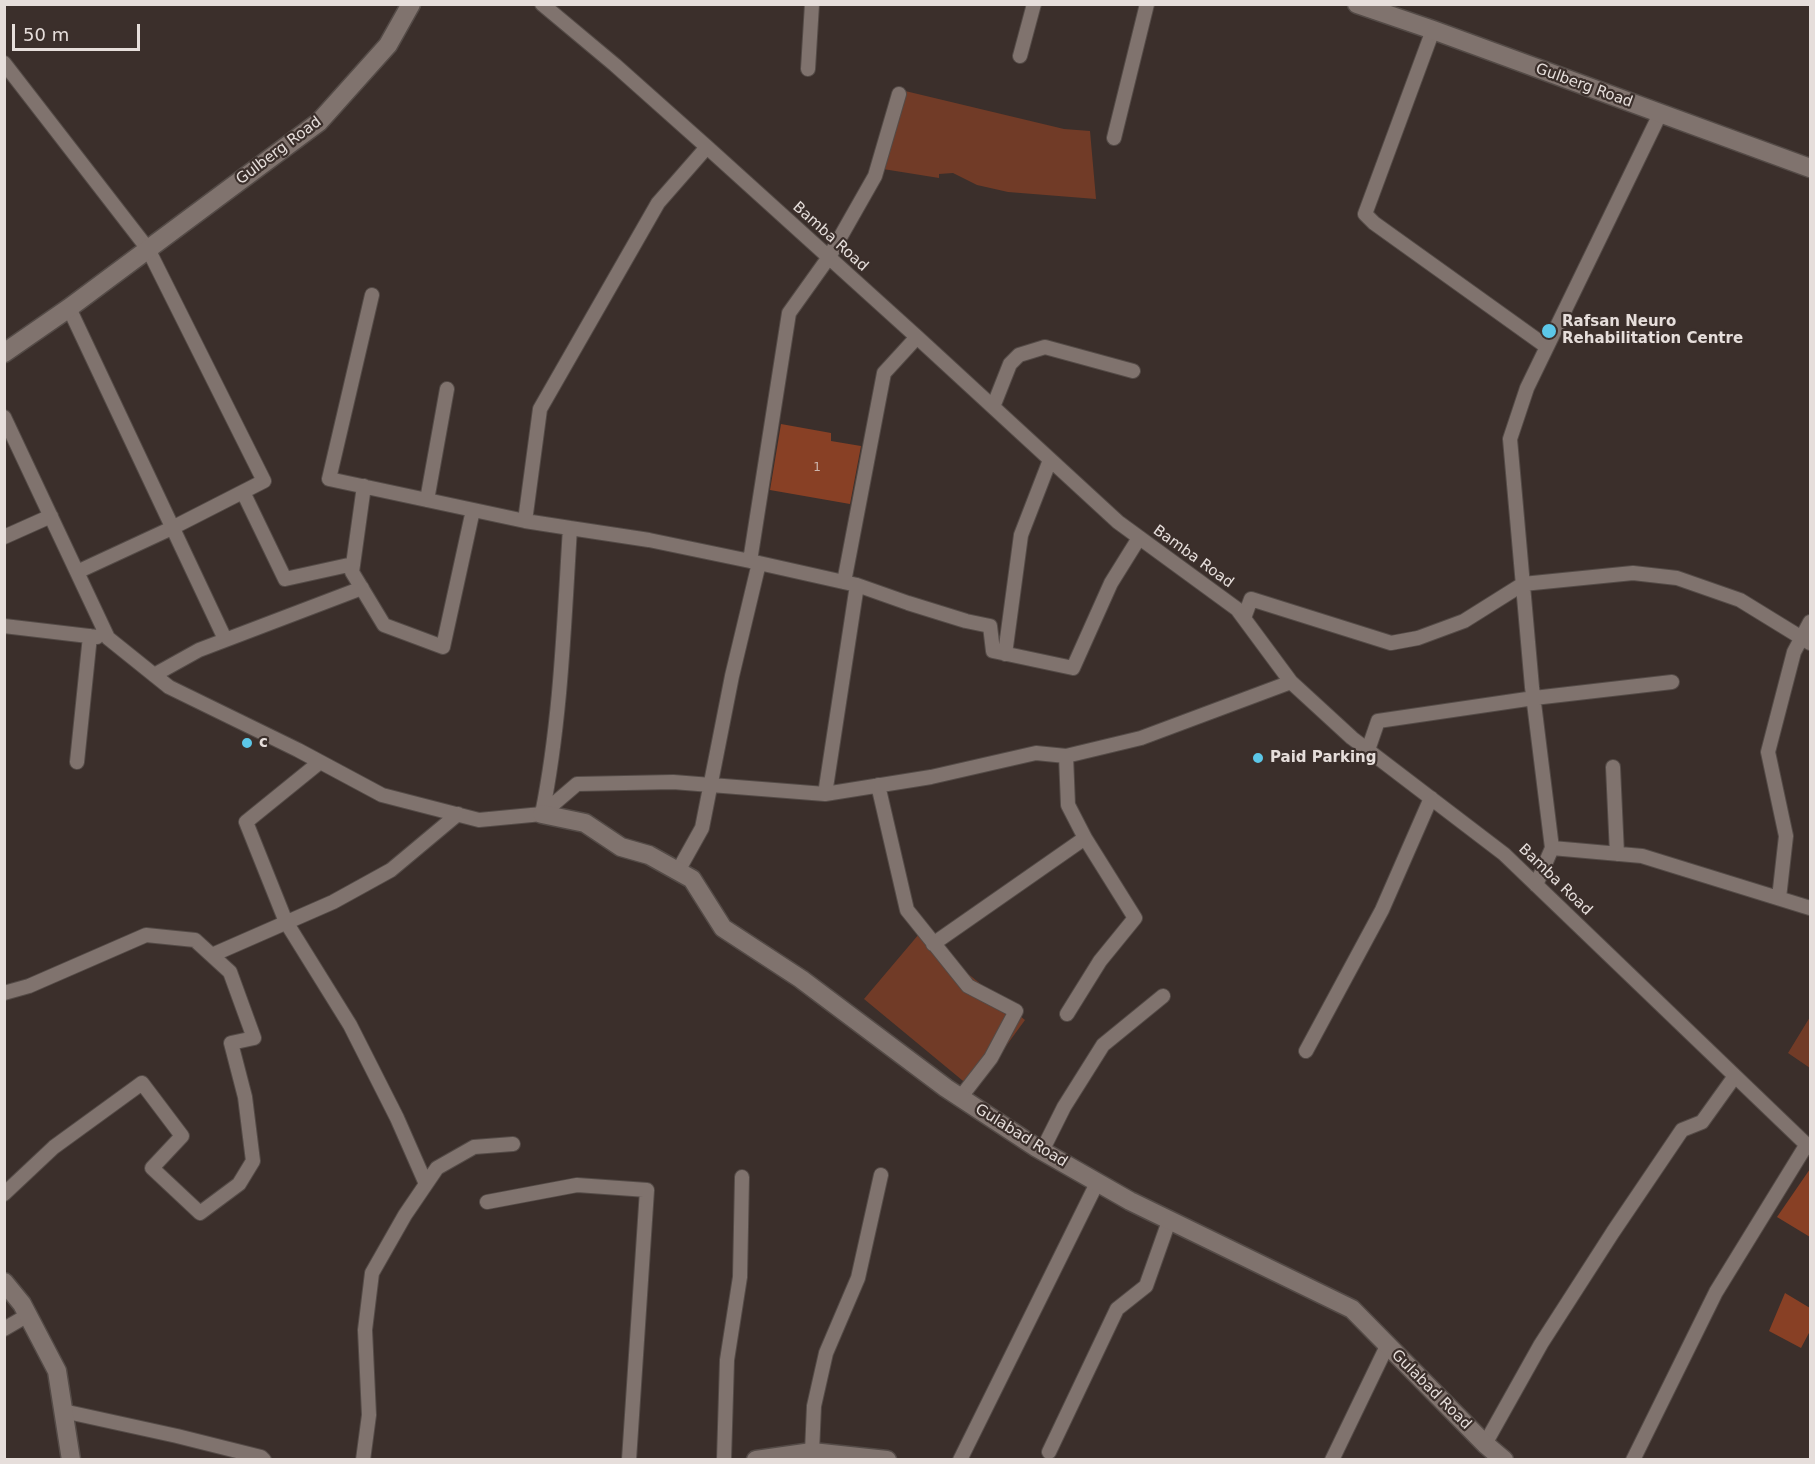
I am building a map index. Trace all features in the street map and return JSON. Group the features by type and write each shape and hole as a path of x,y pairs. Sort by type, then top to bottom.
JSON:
{"street":[{"name":"Gulberg Road","path":"4,353 69,308 319,122 388,45 411,4"},
{"name":"Bamba Road","path":"542,4 707,147 1118,522 1237,609 1292,682 1352,738 1504,854 1809,1146"},
{"path":"808,69 812,4"},
{"path":"1020,56 1035,4"},
{"path":"1114,138 1147,4"},
{"name":"Gulberg Road","path":"1358,4 1810,168"},
{"path":"1433,30 1365,214 1380,228 1547,347"},
{"path":"4,63 148,249 264,481 172,528 77,572"},
{"path":"678,872 702,828 711,784 754,562 789,312 829,257 875,176 899,94"},
{"path":"1536,885 1552,848 1534,698 1510,439 1527,388 1660,114"},
{"path":"525,521 540,409 658,203 707,147"},
{"path":"372,295 329,479 525,521 649,540 851,583 917,606 990,626 993,651 1073,668 1111,583 1139,538"},
{"path":"69,308 225,639"},
{"path":"825,794 851,583 884,373 917,337"},
{"path":"993,407 1010,364 1019,355 1045,347 1133,370"},
{"path":"427,501 447,390"},
{"path":"4,417 108,638 169,687 382,795 479,820 542,814 577,784 662,782 825,794 931,777 1036,753 1066,756 1141,738 1292,682"},
{"path":"1005,654 1021,535 1050,460"},
{"path":"364,486 352,572 384,625 443,647 473,510"},
{"path":"243,492 285,579 353,564"},
{"path":"4,537 51,516"},
{"path":"542,814 552,763 570,528"},
{"path":"1244,618 1251,599 1391,643 1418,638 1464,621 1523,584 1633,573 1677,578 1740,600 1806,640"},
{"path":"154,675 199,650 225,639 362,588"},
{"path":"1779,898 1786,836 1768,752 1794,652 1806,640 1810,622"},
{"path":"4,626 108,638"},
{"path":"77,762 90,636"},
{"path":"1368,750 1378,721 1534,698 1672,682"},
{"path":"1066,756 1068,805 1085,838 1135,918 1101,961 1067,1014"},
{"path":"320,762 246,822 286,922 350,1025 397,1118 426,1184"},
{"path":"1613,767 1617,854"},
{"path":"878,785 907,910 968,986 1016,1011 991,1058 960,1098"},
{"path":"1306,1051 1382,910 1431,798"},
{"path":"212,955 333,902 391,870 458,814"},
{"name":"Gulabad Road","path":"542,814 585,823 621,847 649,855 692,879 723,928 801,979 960,1098 1042,1151 1169,1221 1353,1309 1387,1346 1504,1460"},
{"path":"933,944 1085,838"},
{"path":"1552,848 1642,856 1810,908"},
{"path":"4,993 29,986 146,935 195,940 230,972 254,1038 231,1043 245,1096 253,1161 239,1184 200,1213 153,1167 182,1136 142,1083 54,1147 4,1194"},
{"path":"1042,1151 1065,1107 1103,1045 1163,996"},
{"path":"1485,1444 1541,1344 1682,1130 1702,1122 1735,1076"},
{"path":"363,1460 369,1415 365,1330 372,1273 405,1215 437,1168 474,1147 513,1144"},
{"path":"1633,1460 1716,1292 1809,1146"},
{"path":"812,1452 814,1406 826,1353 858,1278 880,1175"},
{"path":"724,1460 727,1360 740,1277 742,1177"},
{"path":"960,1460 1097,1183"},
{"path":"487,1202 578,1185 647,1190 629,1460"},
{"path":"1049,1452 1117,1309 1146,1286 1169,1221"},
{"path":"4,1282 22,1304 57,1371 71,1460"},
{"path":"4,1329 28,1315"},
{"path":"1332,1460 1387,1346"},
{"path":"63,1411 177,1436 261,1457 264,1460"},
{"path":"756,1460 812,1452 883,1459"}],"shaded area":[{"path":"901,90 1064,129 1090,131 1096,199 1008,192 977,185 953,173 939,174 939,178 883,169"},
{"path":"919,934 1025,1020 974,1090 864,999"},
{"path":"1810,1017 1810,1068 1788,1053"}],"building":[{"path":"781,424 831,433 831,441 861,446 850,504 770,490"},
{"path":"1810,1169 1810,1237 1777,1217"},
{"path":"1785,1293 1810,1308 1810,1331 1801,1348 1769,1331"}],"place":[{"name":"Rafsan Neuro Rehabilitation Centre","path":"1549,331"},
{"name":"c","path":"247,743"},
{"name":"Paid Parking","path":"1258,758"}]}
